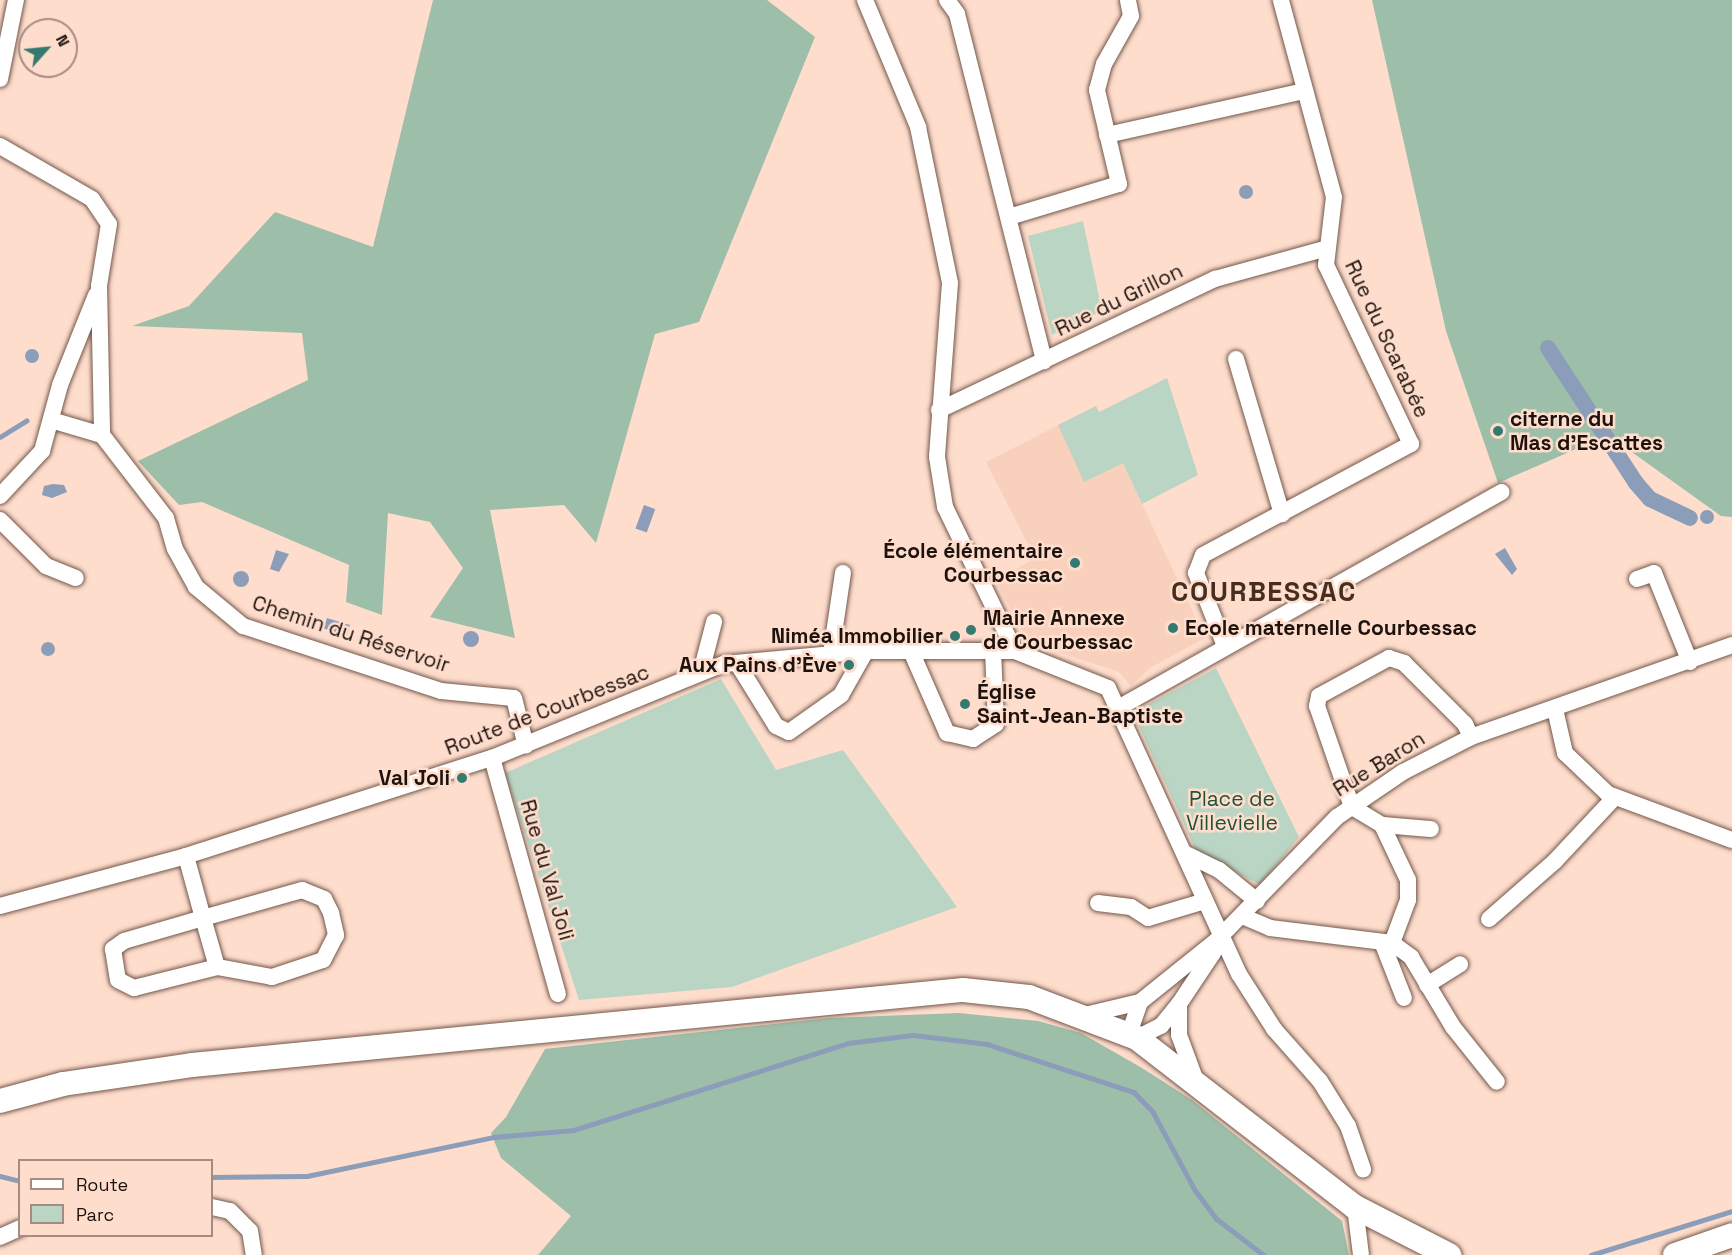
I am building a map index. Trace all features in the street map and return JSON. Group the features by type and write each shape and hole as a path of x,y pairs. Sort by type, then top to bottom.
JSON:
{"street":[{"path":"0,79 16,0"},
{"path":"865,0 918,127 950,283 939,410 939,476 950,524 1016,651"},
{"path":"947,0 957,14 1044,362"},
{"path":"1009,218 1119,184 1097,90 1104,64 1131,16 1128,0"},
{"name":"Rue du Scarabée","path":"1225,646 1196,573 1198,563 1282,514 1411,444 1326,266 1324,249 1334,197 1281,0"},
{"path":"1107,135 1304,91"},
{"path":"0,146 92,199 109,224 99,286 102,435 51,420"},
{"name":"Rue du Grillon","path":"939,410 1215,279 1324,249"},
{"path":"0,496 42,451 99,286"},
{"path":"1236,359 1282,514"},
{"name":"Chemin du Réservoir","path":"102,435 166,518 175,549 196,587 243,626 441,691 514,698 526,746"},
{"path":"1120,707 1502,492"},
{"path":"0,520 46,566 76,578"},
{"path":"831,654 843,573"},
{"path":"1637,579 1654,573 1689,662"},
{"path":"701,672 714,622"},
{"name":"Rue Baron","path":"1140,1002 1219,938 1352,807 1402,772 1471,737 1601,695 1732,645"},
{"path":"911,651 947,733 973,740 996,724 993,649"},
{"name":"Route de Courbessac","path":"0,906 186,856 492,758 526,746 701,672 737,663 866,651 993,649 1016,651 1092,679 1108,688 1120,707 1219,938 1274,1029 1320,1082 1348,1126 1363,1169"},
{"path":"737,663 777,726 789,732 841,695 866,651"},
{"path":"1431,829 1382,825 1352,807 1317,706 1319,696 1389,658 1404,663 1465,724 1471,737"},
{"path":"1555,709 1564,753 1615,797 1732,840"},
{"name":"Rue du Val Joli","path":"492,758 558,994"},
{"path":"1489,919 1555,861 1615,797"},
{"path":"1382,825 1408,880 1408,900 1387,942 1404,998"},
{"path":"1184,854 1219,870 1257,901"},
{"path":"186,856 217,967"},
{"path":"302,890 324,899 331,914 336,935 323,960 272,977 217,967 134,988 118,980 113,949 124,941 302,890"},
{"path":"1098,903 1131,907 1148,918 1205,901"},
{"path":"1242,916 1279,929 1387,942 1411,957 1427,985 1497,1082"},
{"path":"1133,1036 1161,1026 1214,953 1219,938"},
{"path":"1427,985 1460,964"},
{"path":"0,1101 63,1084 192,1065 963,990 1029,997 1085,1015 1133,1036 1354,1207 1449,1255"},
{"path":"1085,1015 1140,1002 1133,1036"},
{"path":"1179,1004 1179,1035 1198,1087"},
{"path":"1354,1207 1360,1255"},
{"path":"213,1208 230,1211 250,1231 254,1255"},
{"path":"0,1237 18,1229"},
{"path":"1675,1255 1732,1235"}],"shaded area":[{"path":"1096,406 1205,638 1150,668 1131,686 1119,672 1028,642 996,581 1035,558 986,462"}],"green space":[{"path":"433,0 767,0 815,37 699,322 655,334 596,543 564,505 490,510 515,638 430,617 463,568 430,522 388,513 382,615 346,602 349,565 202,502 179,505 138,461 308,380 302,333 132,326 189,306 275,212 373,247"},
{"path":"1372,0 1732,0 1732,517 1721,516 1608,435 1498,483 1446,331"},
{"path":"1083,221 1102,311 1052,335 1028,236"},
{"path":"1167,378 1198,475 1142,504 1123,463 1084,482 1058,425 1096,406 1099,412"},
{"name":"Place de Villevielle","path":"1216,668 1299,837 1260,885 1196,850 1136,720 1140,709"},
{"path":"721,679 776,770 843,750 957,907 732,987 579,1000 505,773"},
{"path":"959,1013 1038,1021 1081,1033 1142,1068 1192,1100 1342,1221 1349,1255 538,1255 571,1216 501,1158 491,1133 506,1117 545,1049 829,1018"}],"water":[{"path":"1243,185 1249,185 1253,192 1249,199 1243,199 1239,195 1239,189"},
{"path":"29,349 35,349 39,356 35,363 29,363 25,359 25,353"},
{"path":"64,485 67,492 52,498 42,495 44,486"},
{"path":"644,505 655,509 647,533 635,528"},
{"path":"1704,510 1710,510 1714,517 1710,524 1704,524 1700,520 1700,514"},
{"path":"1505,548 1517,569 1512,575 1495,554"},
{"path":"276,550 289,554 279,572 270,569"},
{"path":"241,571 249,579 241,587 233,579"},
{"path":"327,618 350,625 347,636 324,629"},
{"path":"471,631 479,639 471,647 463,639"},
{"path":"45,642 51,642 55,649 51,656 45,656 41,652 41,646"}],"waterway":[{"path":"1548,348 1636,483 1650,499 1690,518"},
{"path":"0,437 26,421"},
{"path":"213,1177 307,1176 494,1137 574,1130 848,1043 913,1035 987,1044 1134,1092 1153,1112 1195,1190 1217,1219 1264,1255"},
{"path":"0,1176 18,1180"},
{"path":"1591,1255 1732,1211"}],"place":[{"name":"citerne du Mas d'Escattes","path":"1498,431"},
{"name":"École élémentaire Courbessac","path":"1075,563"},
{"name":"Ecole maternelle Courbessac","path":"1173,628"},
{"name":"Mairie Annexe de Courbessac","path":"971,630"},
{"name":"Niméa Immobilier","path":"955,636"},
{"name":"Aux Pains d'Ève","path":"849,665"},
{"name":"Église Saint-Jean-Baptiste","path":"965,704"},
{"name":"Val Joli","path":"462,778"}],"district":[{"name":"COURBESSAC","path":"1264,592"}]}
